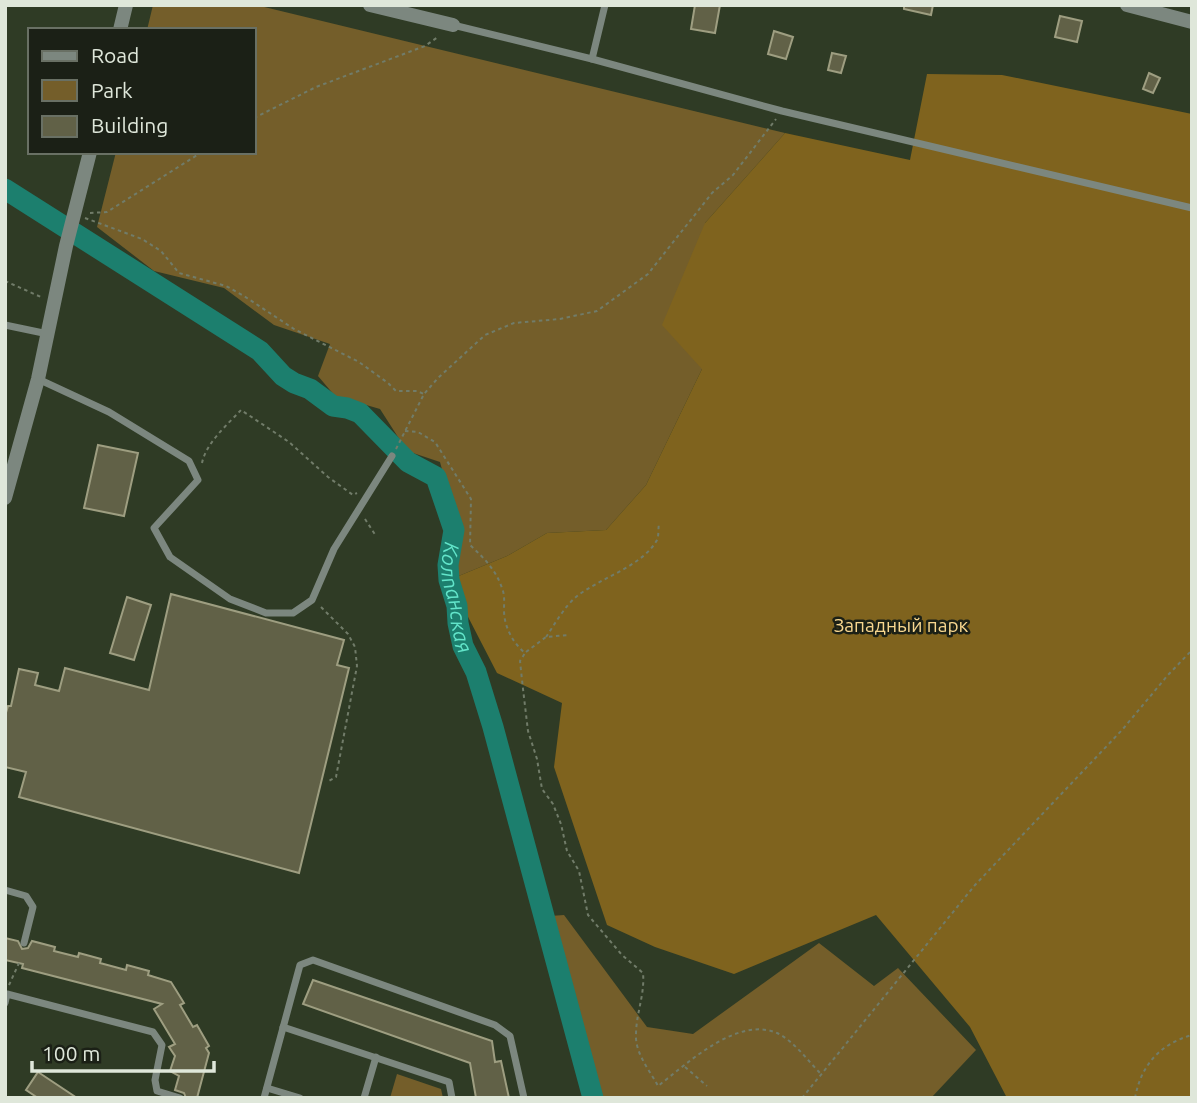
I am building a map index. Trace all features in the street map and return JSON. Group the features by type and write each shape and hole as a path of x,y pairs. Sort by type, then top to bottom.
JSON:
{"street":[{"path":"120,28 126,5"},
{"path":"370,5 453,25"},
{"path":"1127,5 1156,9 1192,22"},
{"path":"5,498 38,379 66,246 90,154"}],"lane":[{"path":"592,59 605,5"},
{"path":"453,25 592,59 782,111 1192,208"},
{"path":"5,325 49,334"},
{"path":"38,379 110,412 189,460 198,480 154,528 170,557 230,599 265,613 293,613 312,600 334,549 370,487 392,456"},
{"path":"5,890 26,896 33,907 24,943"},
{"path":"264,1098 300,965 313,960 495,1025 510,1035 524,1098"},
{"path":"5,1003 8,994 153,1032 162,1045 155,1080 157,1091 180,1098"},
{"path":"283,1027 449,1082 452,1098"},
{"path":"364,1098 376,1057"},
{"path":"267,1088 300,1098"}],"path":[{"path":"256,117 316,87 425,46 453,25"},
{"path":"392,456 424,394 485,335 514,323 561,319 597,311 648,274 712,193 733,175 782,111"},
{"path":"75,215 107,212 199,154"},
{"path":"75,215 142,239 161,251 179,273 226,286 294,330 359,362 396,391 417,391 424,394"},
{"path":"5,281 55,303"},
{"path":"198,480 203,455 241,410 289,442 353,495 370,487"},
{"path":"405,431 418,432 435,442 471,499 470,545 497,575 505,598 507,628 525,653"},
{"path":"356,512 368,521 376,536"},
{"path":"659,524 657,539 644,553 628,568 599,581 574,598 546,637 525,653 520,661 528,731 537,759 542,789 557,814 567,851 579,871 588,915 622,955 643,973 636,1035 638,1049 658,1086 736,1032 759,1029 778,1034 793,1045 821,1074"},
{"path":"312,600 348,634 355,647 357,666 336,777 329,781"},
{"path":"546,637 568,635"},
{"path":"802,1098 975,886 1122,730 1192,650"},
{"path":"8,994 19,963"},
{"path":"1135,1098 1146,1066 1161,1049 1192,1035"},
{"path":"685,1066 707,1087"}],"green space":[{"path":"153,5 256,5 785,133 705,223 702,369 646,485 606,530 547,533 507,556 449,580 458,528 440,462 407,451 380,409 335,396 318,376 330,344 274,325 224,288 154,271 97,227 115,154 256,154 256,28 147,28"},
{"name":"Западный парк","path":"927,74 1002,75 1192,114 1192,1098 1007,1098 970,1027 876,915 734,974 655,947 607,925 554,767 562,703 497,673 449,580 507,556 547,533 606,530 646,485 702,369 662,325 705,223 785,133 910,160"},
{"path":"564,915 647,1027 693,1034 819,943 874,986 898,968 976,1050 931,1098 599,1098 550,916"},
{"path":"397,1074 441,1089 443,1098 390,1098"}],"building":[{"path":"695,5 720,5 715,33 691,29"},
{"path":"904,5 933,5 931,15 904,9"},
{"path":"1060,16 1082,21 1077,42 1055,37"},
{"path":"774,31 793,37 786,59 768,54"},
{"path":"832,53 846,56 841,73 828,70"},
{"path":"1149,73 1160,78 1153,93 1143,89"},
{"path":"98,445 138,453 124,516 84,508"},
{"path":"171,594 344,640 337,665 349,668 299,873 19,797 26,772 5,767 5,716 8,706 11,706 19,669 38,673 35,685 59,691 65,668 149,690"},
{"path":"127,597 151,605 134,660 110,653"},
{"path":"5,938 18,941 22,949 28,948 32,941 55,947 54,951 78,957 79,953 101,959 100,963 126,970 127,965 149,971 148,975 171,982 184,1003 180,1005 193,1027 197,1025 209,1046 206,1048 209,1053 197,1098 186,1098 184,1093 175,1090 179,1076 170,1071 175,1056 169,1047 175,1044 154,1009 162,1004 22,968 23,964 5,960"},
{"path":"313,980 492,1041 495,1062 501,1061 509,1098 476,1098 470,1063 303,1004"},
{"path":"38,1072 77,1098 38,1098 26,1090"}],"waterway":[{"name":"Колпанская","path":"5,189 260,351 283,376 294,383 310,389 333,406 360,413 408,462 436,477 454,530 448,565 449,580 457,606 463,646 476,672 493,727 593,1098"}]}
